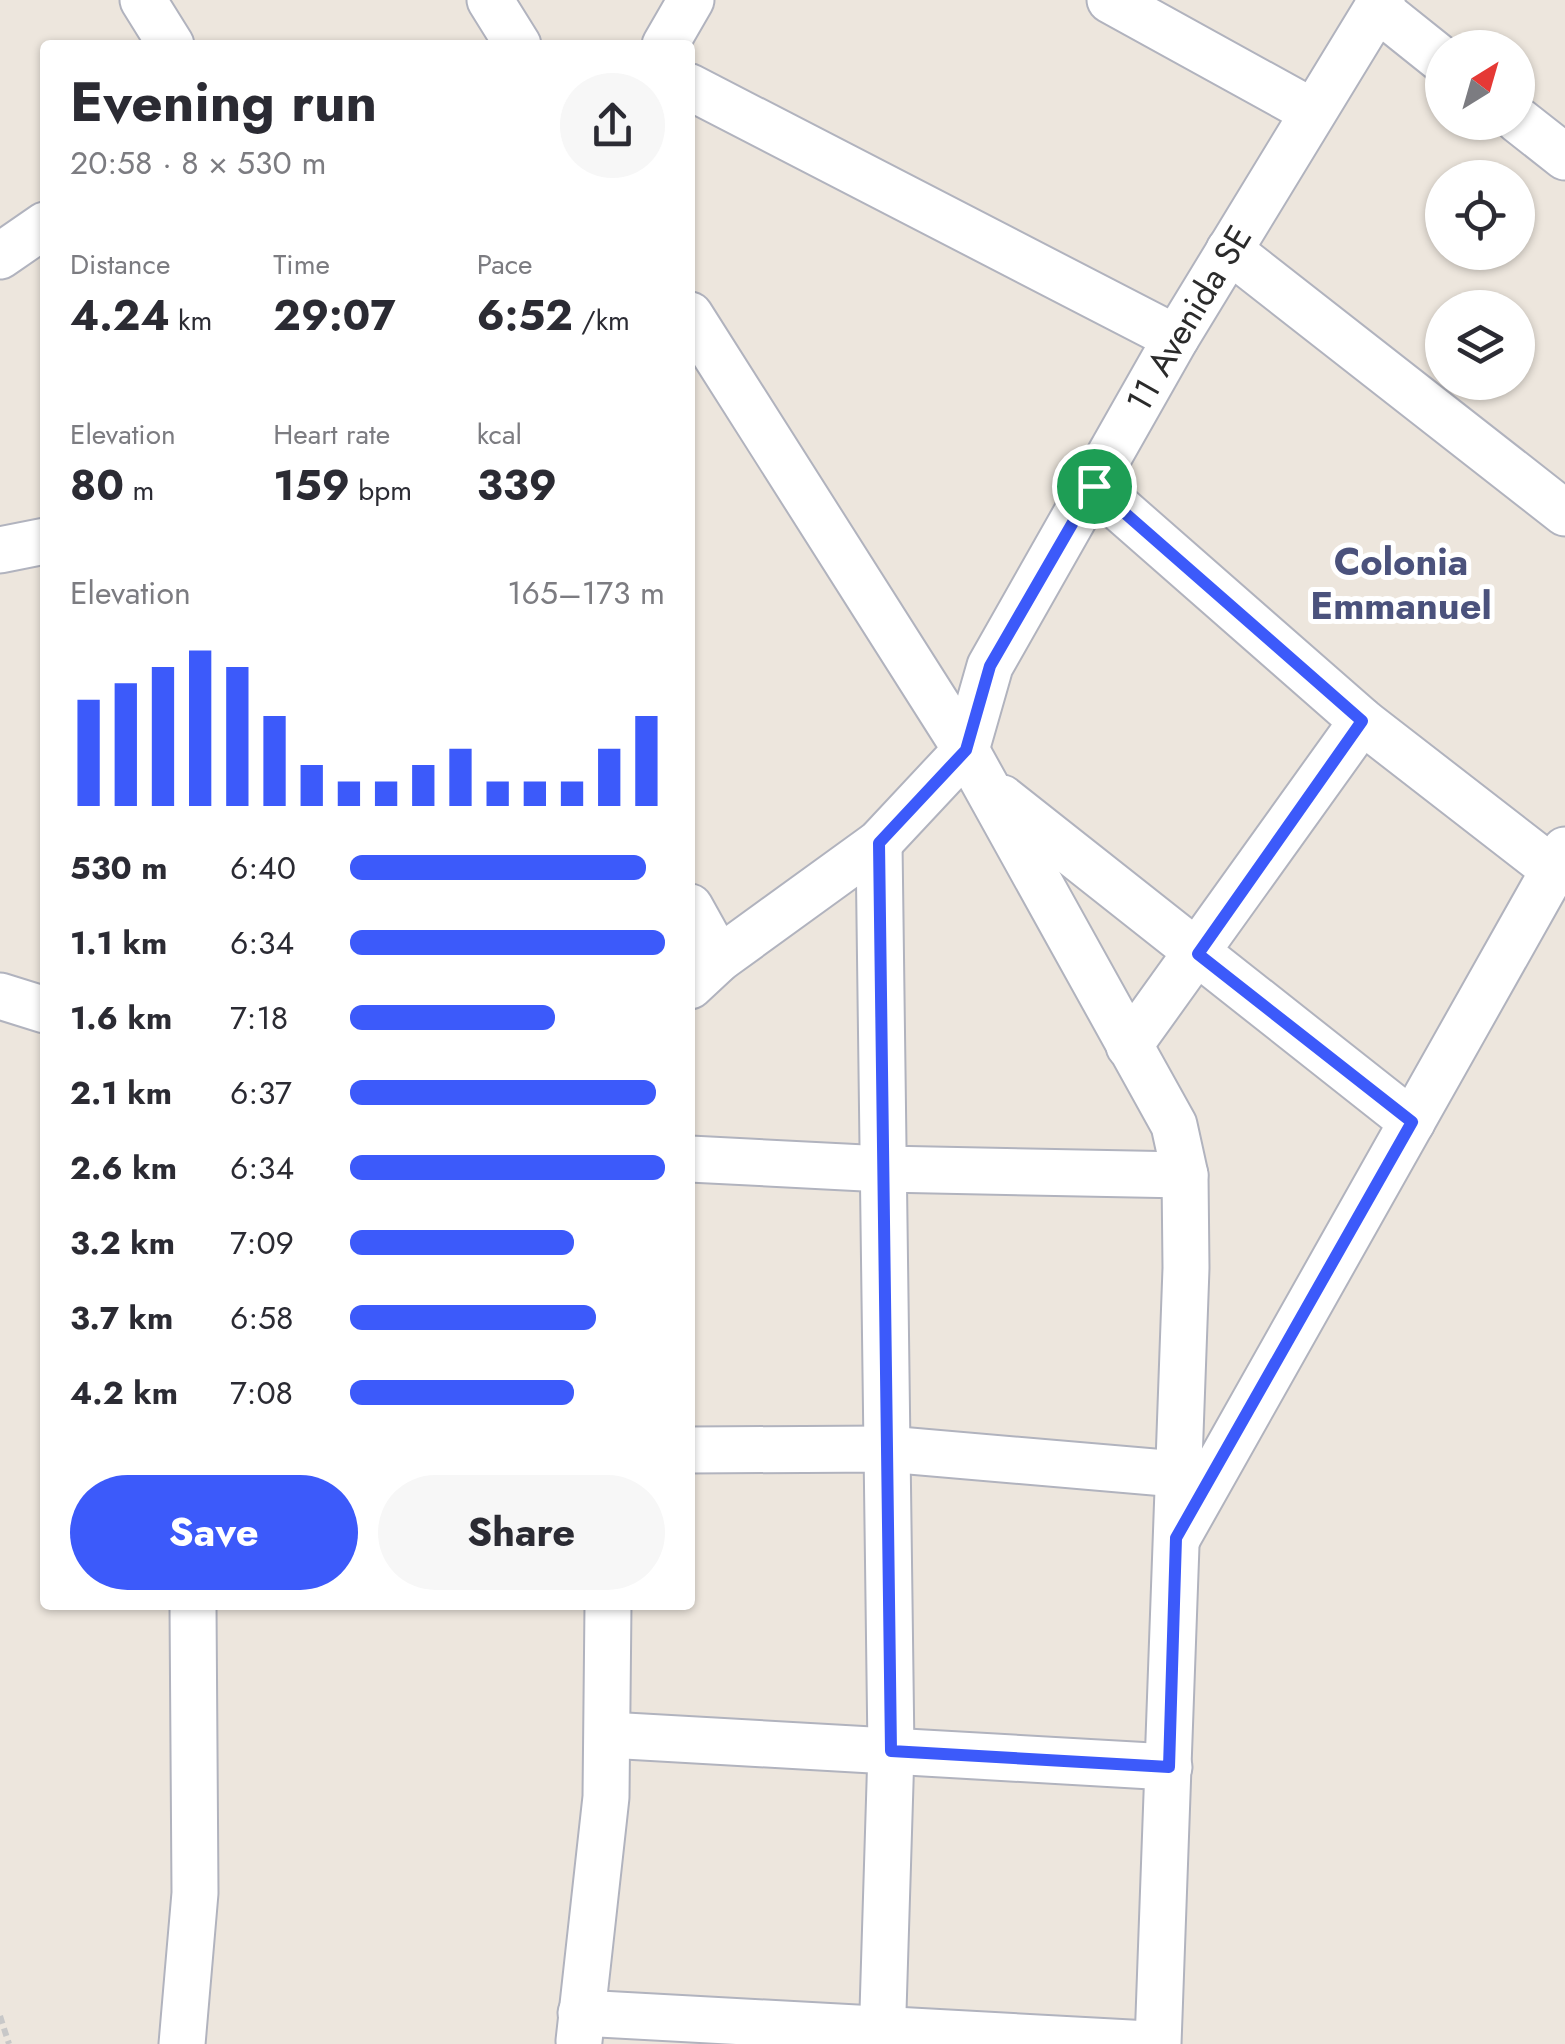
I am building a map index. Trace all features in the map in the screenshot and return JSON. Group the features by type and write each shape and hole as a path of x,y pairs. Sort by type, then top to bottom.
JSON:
{"street":[{"path":"143,0 167,40"},
{"path":"490,0 515,40"},
{"path":"668,40 691,0"},
{"path":"1110,0 1313,112"},
{"path":"1380,4 1425,45"},
{"name":"11 Avenida SE","path":"705,973 976,767 990,666 1176,338 1380,4"},
{"path":"695,90 1176,338"},
{"path":"1535,133 1565,157"},
{"path":"0,256 40,228"},
{"path":"1229,250 1565,512"},
{"path":"695,323 976,767 1174,1125 1184,1176 1186,1268 1158,2044"},
{"path":"1094,486 1362,721 1559,860 1176,1538"},
{"path":"0,550 40,542"},
{"path":"1129,1046 1362,721"},
{"path":"976,767 1198,954 1412,1122"},
{"path":"879,843 891,1751 883,2037"},
{"path":"695,929 705,973"},
{"path":"0,996 40,1008"},
{"path":"695,1159 884,1169 1184,1176"},
{"path":"695,1450 887,1450 1177,1474"},
{"path":"182,2044 195,1894 192,1610"},
{"path":"608,1610 606,1798 580,2029 1149,2044"},
{"path":"608,1735 1169,1767"}],"path":[{"path":"0,2016 9,2044"}],"district":[{"name":"Colonia Emmanuel","path":"1401,583"}],"route":[{"path":"1094,486 1362,721 1198,954 1412,1122 1176,1538 1169,1767 891,1751 879,843 966,750 990,666 1094,486"}]}
